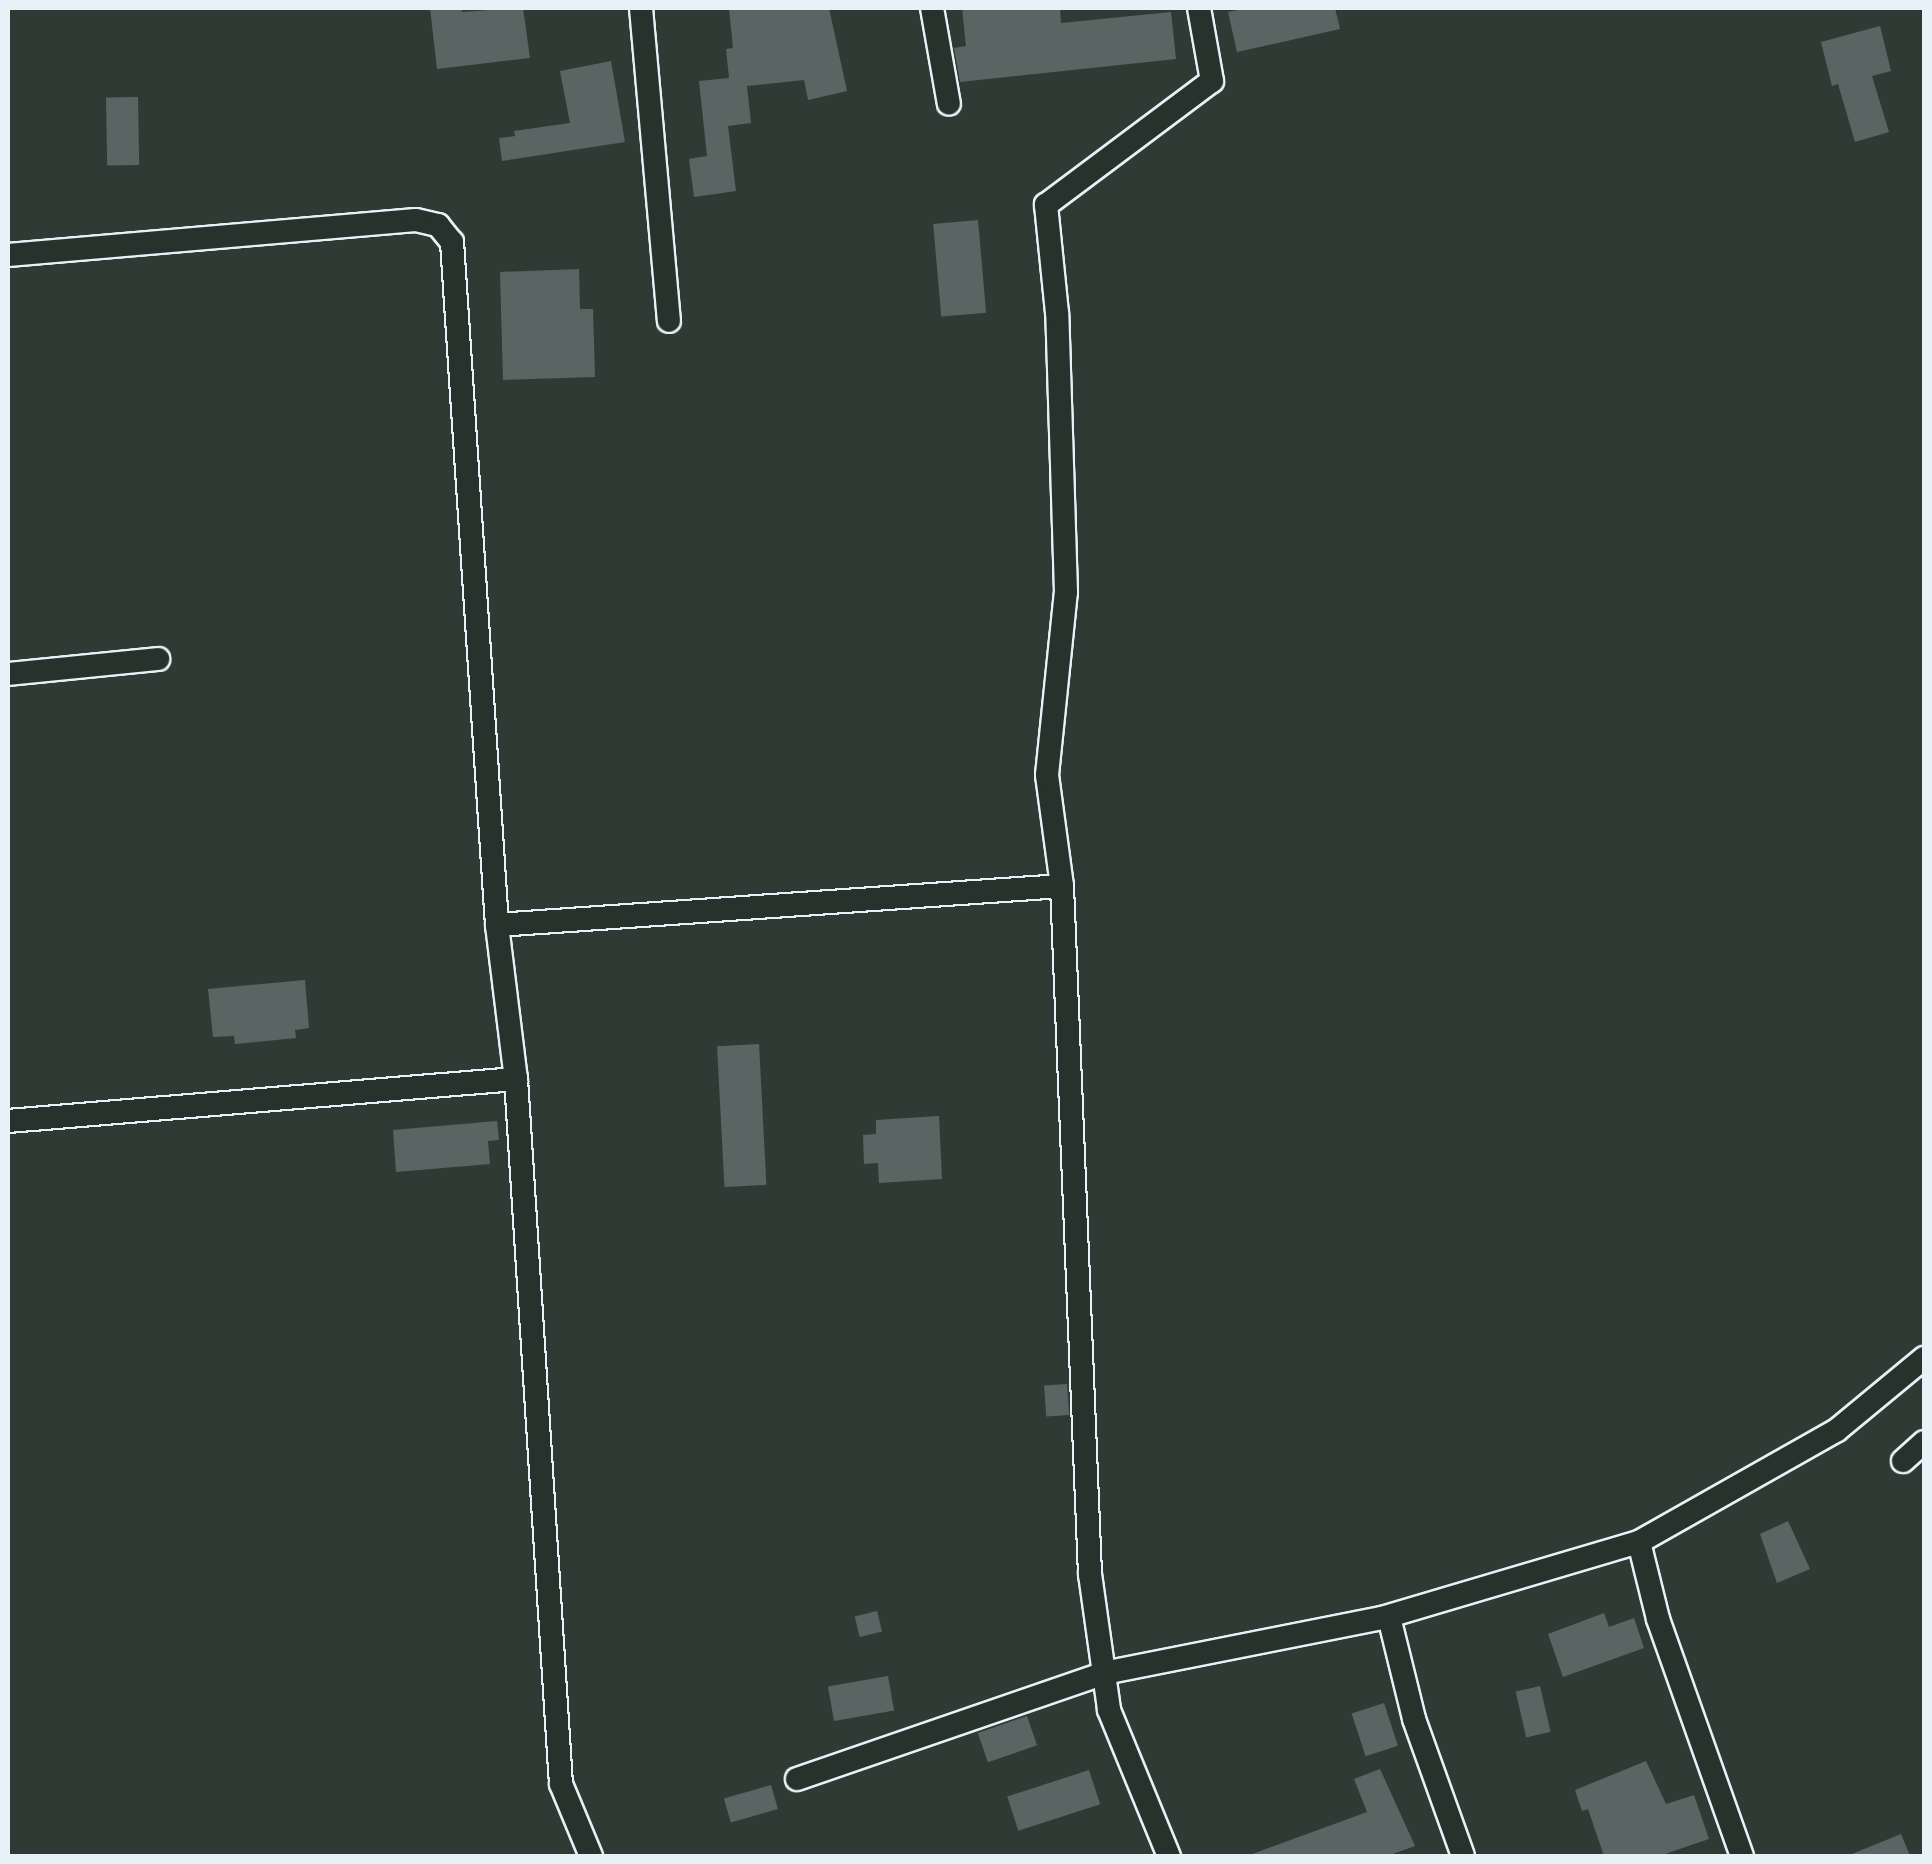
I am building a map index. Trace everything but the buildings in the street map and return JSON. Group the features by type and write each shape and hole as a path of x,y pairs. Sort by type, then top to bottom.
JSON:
{"street":[{"path":"641,8 668,322"},
{"path":"932,8 949,104"},
{"path":"1169,1856 1109,1710 1090,1574 1062,886 1047,775 1066,592 1057,313 1046,205 1212,81 1199,8"},
{"path":"8,255 416,220 438,224 452,242 497,925 516,1079 561,1784 591,1856"},
{"path":"8,674 158,659"},
{"path":"497,925 1062,886"},
{"path":"8,1121 516,1079"},
{"path":"797,1779 1104,1673 1388,1616 1638,1542 1837,1430 1924,1358"},
{"path":"1903,1461 1924,1442"},
{"path":"1638,1542 1658,1619 1742,1856"},
{"path":"1388,1616 1414,1719 1464,1856"}]}
